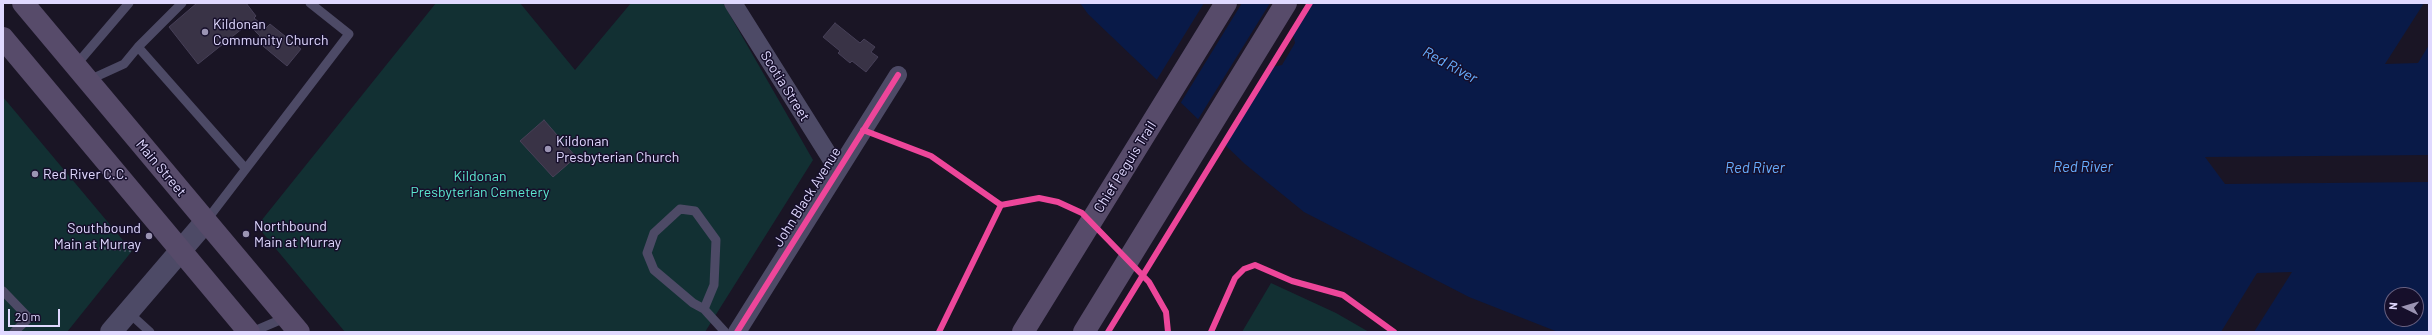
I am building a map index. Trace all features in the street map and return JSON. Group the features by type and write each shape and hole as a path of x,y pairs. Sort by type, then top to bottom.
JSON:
{"main road":[{"name":"Main Street","path":"23,3 293,324"},
{"name":"Chief Peguis Trail","path":"1023,332 1226,3"},
{"path":"1084,332 1286,3"},
{"path":"3,38 249,332"}],"street":[{"name":"Scotia Street","path":"733,3 838,170"},
{"name":"John Black Avenue","path":"737,332 898,75"},
{"path":"111,332 180,250 206,222"}],"lane":[{"path":"82,73 129,3"},
{"path":"82,73 124,64 138,47 182,3"},
{"path":"206,222 245,168 349,34 310,3"},
{"path":"138,47 245,168"},
{"path":"704,309 714,284 716,240 695,211 680,209 654,233 647,253 654,270 692,303 704,309 725,332"},
{"path":"3,291 29,318 14,332"},
{"path":"128,312 150,332"},
{"path":"252,332 293,324"}],"path":[{"path":"98,248 132,252"}],"green space":[{"name":"Kildonan Presbyterian Cemetery","path":"436,3 520,3 575,70 631,3 723,3 813,160 705,332 345,332 257,226"},
{"name":"Red River C.C.","path":"3,97 132,251 67,332 3,332"},
{"path":"1271,283 1336,313 1369,332 1242,332"}],"water":[{"name":"Red River","path":"1080,3 2429,3 2429,332 1558,332 1469,297 1304,212 1245,164 1088,14"}],"pier":[{"path":"1204,3 1242,3 1180,104 1156,81"},
{"path":"1270,3 1312,3 1293,34 1295,43 1282,65 1273,67 1224,147 1197,121"},
{"path":"2424,3 2429,3 2429,45 2418,63 2385,64"},
{"path":"2429,155 2429,182 2225,184 2205,157"},
{"path":"2292,272 2254,332 2221,332 2257,273"}],"building":[{"name":"Kildonan Community Church","path":"197,3 246,3 256,16 254,18 266,28 270,24 301,49 287,66 257,41 260,36 248,24 198,64 169,27"},
{"path":"835,23 860,43 864,39 875,47 871,52 878,57 866,72 852,61 850,63 838,53 840,51 823,37"},
{"name":"Kildonan Presbyterian Church","path":"544,120 576,157 553,177 520,141"}],"cycle path":[{"path":"1108,332 1310,3"},
{"path":"737,332 898,75"},
{"path":"863,130 931,156 1001,205"},
{"path":"1001,205 1039,198 1058,202 1082,213 1149,282 1166,312 1168,332"},
{"path":"939,332 1001,205"},
{"path":"1211,332 1235,278 1244,269 1255,265 1292,281 1343,295 1394,332"}],"place":[{"name":"Kildonan Community Church","path":"205,32"},
{"name":"Kildonan Presbyterian Church","path":"548,149"},
{"name":"Red River C.C.","path":"35,174"},
{"name":"Northbound Main at Murray","path":"246,234"},
{"name":"Southbound Main at Murray","path":"149,236"}]}
